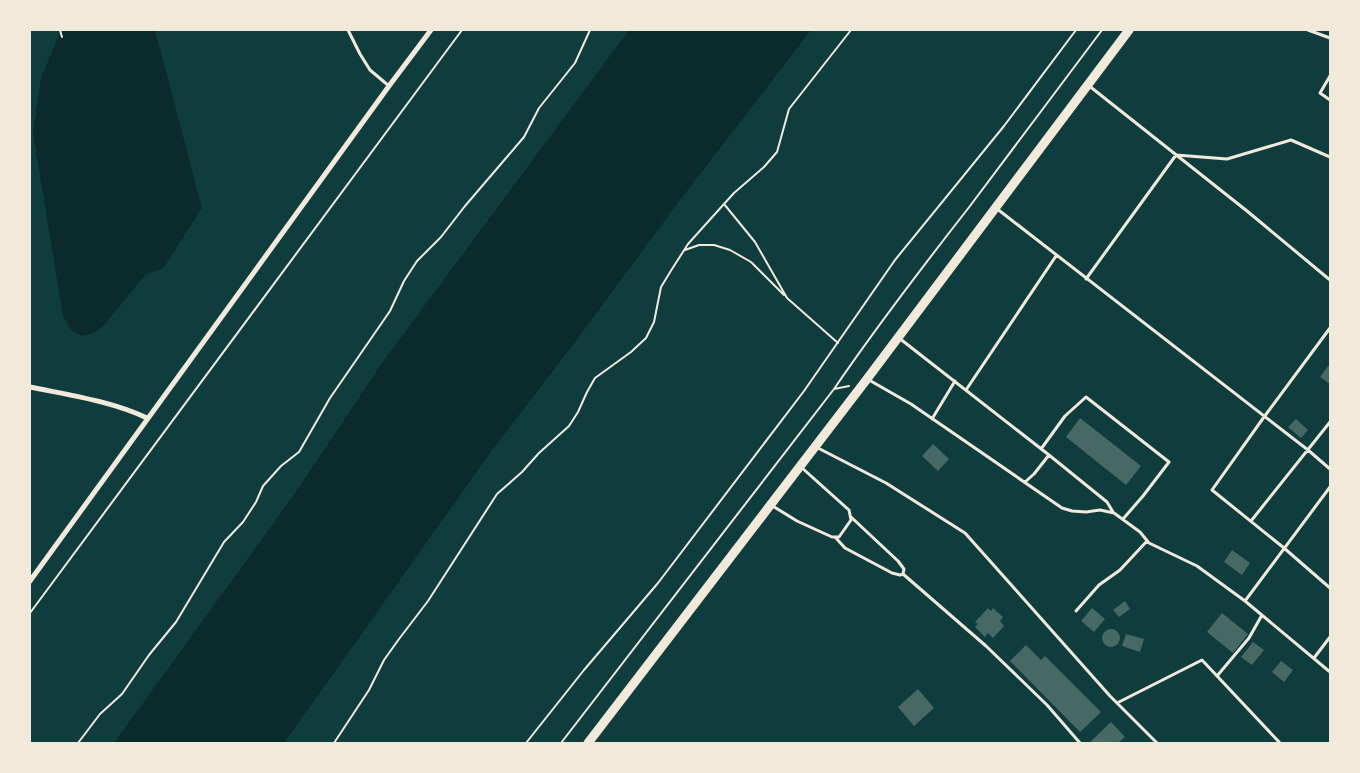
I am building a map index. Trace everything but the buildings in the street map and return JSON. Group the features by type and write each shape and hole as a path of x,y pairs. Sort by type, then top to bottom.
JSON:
{"street":[{"path":"30,581 431,30"},
{"path":"588,743 859,390 1129,30"},
{"path":"30,387 113,405 147,418"}],"lane":[{"path":"348,30 370,70 389,86"},
{"path":"1308,30 1330,38"},
{"path":"1330,76 1320,93 1330,100"},
{"path":"1088,85 1247,211 1330,280"},
{"path":"1176,155 1227,159 1291,140 1330,158"},
{"path":"1086,279 1176,155"},
{"path":"995,208 1330,469"},
{"path":"966,390 1056,255"},
{"path":"1330,328 1212,490 1330,588"},
{"path":"898,338 1050,455 1107,502 1114,512 1140,532 1147,541 1197,566 1245,601 1330,672"},
{"path":"867,379 911,404 1062,508 1072,511 1100,510 1114,512"},
{"path":"932,419 954,381"},
{"path":"1042,449 1065,416 1086,397 1169,462 1123,519"},
{"path":"1251,521 1330,422"},
{"path":"815,447 886,483 965,533 1117,703 1157,743"},
{"path":"1025,482 1050,455"},
{"path":"771,505 797,521 832,537 839,537 851,520 849,510 800,466"},
{"path":"1245,601 1330,487"},
{"path":"850,516 898,561 904,570 903,574 986,646 1047,705 1080,743"},
{"path":"835,537 845,548 892,573 900,576 903,574"},
{"path":"1076,611 1099,584 1108,580 1120,570 1147,541"},
{"path":"1217,676 1249,638 1262,615"},
{"path":"1314,658 1330,637"},
{"path":"1117,703 1202,660 1280,743"}],"path":[{"path":"60,30 62,37"},
{"path":"30,613 462,30"},
{"path":"78,743 100,714 122,694 149,655 176,622 224,542 243,522 256,502 263,486 299,452 330,398 390,311 404,281 417,261 441,237 524,137 540,108 575,63 590,30"},
{"path":"334,743 369,690 384,660 432,594 497,494 569,426 595,378 631,352 646,338 654,322 661,287 688,244 724,204 778,152 789,109 851,30"},
{"path":"526,743 584,670 658,583 804,391 895,260 1004,126 1076,30"},
{"path":"561,743 834,389 910,284 1102,30"},
{"path":"724,204 755,242 787,298"},
{"path":"685,250 699,245 714,245 730,250 751,262 787,298 838,343"},
{"path":"834,389 850,386 859,390"}],"water":[{"path":"64,30 155,30 202,208 163,269 146,274 105,324 94,333 82,336 71,330 63,316 33,133 41,78 56,42"},
{"path":"629,30 811,30 677,204 493,449 284,743 114,743 291,499 385,359"}]}
